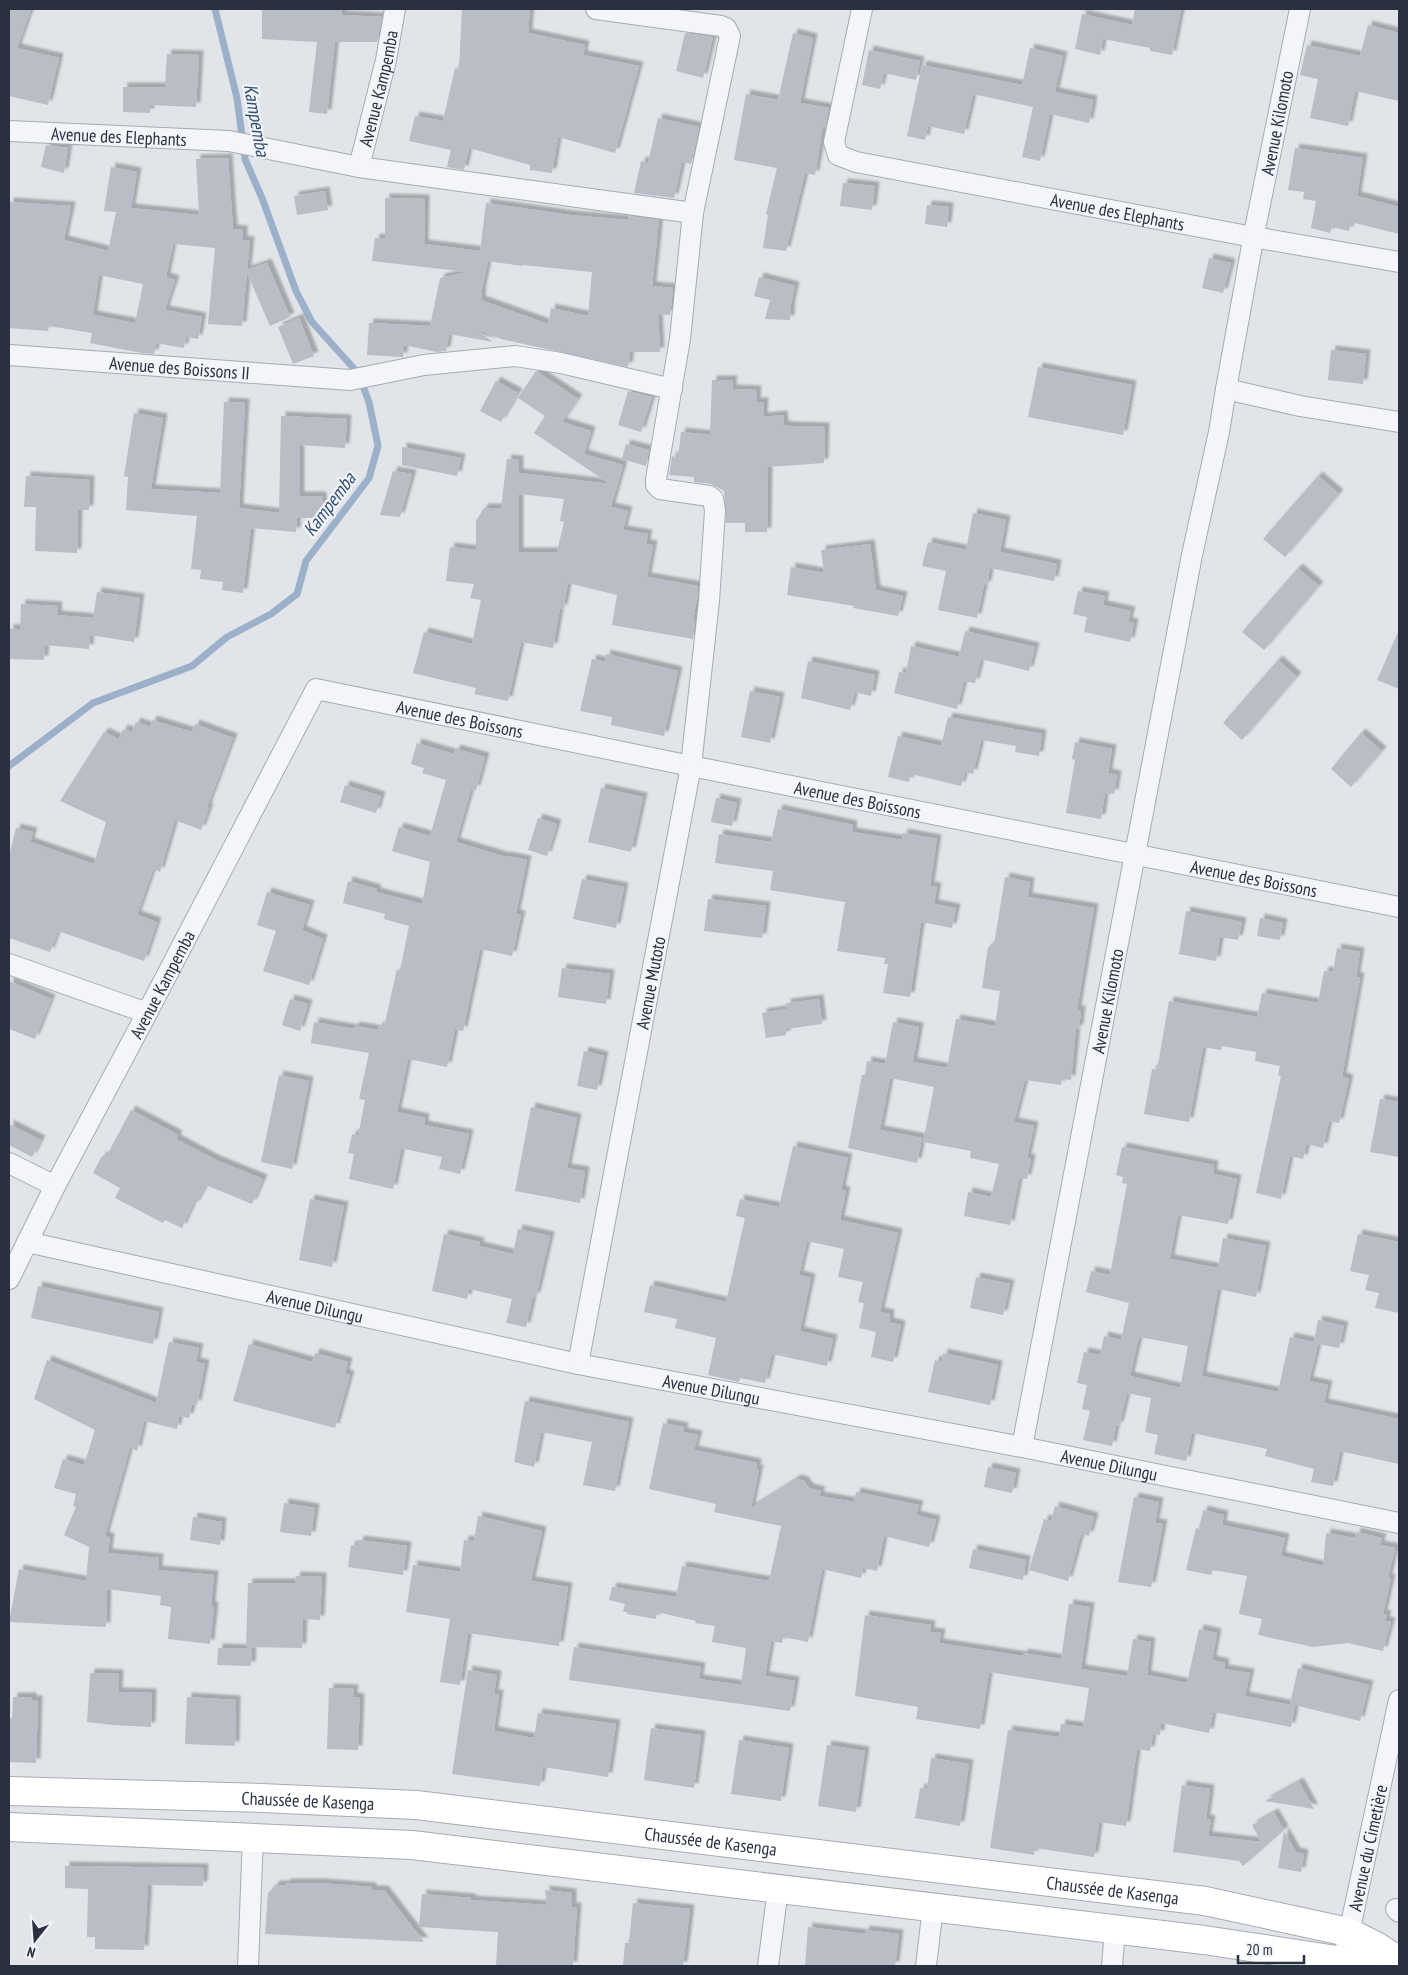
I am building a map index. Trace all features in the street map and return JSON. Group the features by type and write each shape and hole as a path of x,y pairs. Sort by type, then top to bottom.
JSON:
{"main road":[{"name":"Chaussée de Kasenga","path":"9,1792 261,1798 416,1806 1205,1901 1348,1932 1376,1946 1399,1961"},
{"path":"412,1845 416,1806"},
{"path":"9,1827 253,1836 412,1845 1204,1940 1350,1964"}],"street":[{"name":"Avenue Kampemba","path":"359,167 386,60 395,9"},
{"path":"596,9 721,26 726,28 728,32 730,42 693,213 680,340 672,389"},
{"name":"Avenue des Elephants","path":"862,9 834,142 838,155 856,162 1253,237 1399,262"},
{"name":"Avenue Kilomoto","path":"1022,1447 1192,555 1219,432 1253,237 1300,9"},
{"name":"Avenue des Elephants","path":"9,131 229,141 359,167 693,213"},
{"name":"Avenue des Boissons II","path":"9,355 350,380 424,365 515,356 561,363 672,389"},
{"name":"Avenue Mutoto","path":"578,1364 691,766 709,601 715,511 713,499 709,496 660,489 656,485 672,389"},
{"path":"1226,389 1300,406 1399,422"},
{"name":"Avenue Kampemba","path":"9,1279 54,1186 147,1013 316,689"},
{"name":"Avenue des Boissons","path":"316,689 1399,907"},
{"path":"9,964 147,1013"},
{"path":"9,1163 54,1186"},
{"name":"Avenue Dilungu","path":"27,1242 578,1364 1022,1447 1399,1523"},
{"name":"Avenue du Cimetière","path":"1350,1964 1348,1932 1399,1700"},
{"path":"248,1966 253,1836"},
{"path":"768,1966 778,1889"},
{"path":"926,1966 933,1907"},
{"path":"1112,1966 1115,1929"}],"building":[{"path":"9,9 31,9 17,48 59,58 48,105 9,96"},
{"path":"262,9 342,9 342,15 382,17 377,42 335,42 327,114 309,112 317,42 262,39"},
{"path":"462,9 530,9 528,33 585,45 583,55 639,66 615,153 558,137 552,173 530,170 530,165 469,148 464,170 447,167 451,150 409,141 415,116 443,121 455,68 459,69"},
{"path":"1135,9 1181,9 1172,55 1150,51 1150,48 1103,39 1100,55 1075,49 1082,14 1132,25"},
{"path":"1368,25 1399,33 1399,101 1355,91 1348,126 1310,118 1318,79 1300,75 1307,45 1360,56"},
{"path":"685,33 713,37 703,78 676,71"},
{"path":"793,33 813,38 800,103 829,108 825,127 823,126 815,175 805,173 786,251 763,248 768,215 766,214 777,168 734,160 746,94 778,100"},
{"path":"1030,48 1063,56 1055,92 1093,100 1089,123 1050,114 1040,161 1022,157 1033,107 973,94 964,134 928,126 925,140 907,136 922,65 1022,85"},
{"path":"869,50 920,61 916,80 884,73 880,89 862,85"},
{"path":"167,54 199,55 196,107 150,105 150,113 123,112 123,87 165,87"},
{"path":"658,118 699,127 691,164 682,162 674,198 634,193 641,161 648,163"},
{"path":"46,145 68,148 64,173 41,167"},
{"path":"1295,148 1363,158 1357,196 1399,207 1399,234 1351,222 1349,231 1332,227 1330,233 1311,228 1316,201 1303,199 1304,192 1288,190"},
{"path":"228,158 233,229 243,230 243,240 250,241 247,270 267,263 290,317 270,326 247,273 242,326 208,324 215,248 173,244 166,277 175,280 165,310 202,317 198,339 186,337 184,348 156,343 154,354 142,353 90,343 92,333 49,326 48,331 9,328 9,202 71,206 64,240 108,251 116,212 104,211 111,167 137,172 131,208 199,215 196,159","holes":["99,275 143,284 135,323 93,315"]},
{"path":"843,183 875,186 872,210 840,206"},
{"path":"325,191 328,210 297,215 294,196"},
{"path":"385,198 425,199 424,244 480,251 486,203 570,215 628,220 629,216 659,220 652,286 673,288 670,315 658,314 660,352 630,352 628,367 501,339 475,329 493,342 449,334 446,351 437,352 404,345 403,357 367,355 369,323 430,326 440,278 467,272 372,261 375,238 385,239","holes":["488,261 592,272 588,316 551,308 548,324 481,300"]},
{"path":"927,205 949,207 947,227 925,224"},
{"path":"1209,258 1231,263 1223,293 1202,288"},
{"path":"759,277 795,286 790,320 765,319 770,300 754,296"},
{"path":"299,318 314,356 293,364 278,327"},
{"path":"1331,350 1366,354 1363,384 1328,380"},
{"path":"1038,367 1132,385 1123,435 1028,417"},
{"path":"536,371 578,399 562,422 591,431 584,454 623,465 611,507 628,511 623,530 648,534 646,544 653,545 647,577 698,586 698,593 693,620 695,621 693,639 612,625 617,595 568,583 563,609 560,608 553,648 521,642 508,701 474,694 476,688 413,673 424,632 472,644 481,600 470,598 474,584 446,581 450,547 476,550 476,521 484,508 501,508 507,459 519,460 519,473 610,484 534,433 545,416 518,398","holes":["519,494 564,499 560,521 564,522 557,552 519,552"]},
{"path":"712,380 733,380 732,389 757,390 756,402 764,402 763,417 783,415 784,425 825,427 824,463 768,467 767,532 745,532 745,523 726,523 724,491 711,484 694,482 694,477 669,475 672,456 678,458 681,432 710,435"},
{"path":"496,381 518,393 501,422 480,411"},
{"path":"628,391 652,397 641,432 618,425"},
{"path":"224,402 245,403 239,508 279,513 281,416 347,419 345,448 300,445 300,496 322,496 323,518 297,518 296,532 251,528 243,593 222,590 223,582 200,579 201,570 191,569 197,516 126,510 128,477 124,476 134,413 163,418 151,489 220,493"},
{"path":"626,444 649,450 646,466 622,459"},
{"path":"402,447 461,458 457,476 402,465"},
{"path":"393,471 412,474 400,517 380,515"},
{"path":"26,476 90,480 89,510 78,510 77,553 35,551 36,507 24,507"},
{"path":"1318,476 1339,494 1285,557 1263,539"},
{"path":"973,513 1006,520 1000,552 1057,564 1054,581 990,568 987,585 984,585 977,618 938,610 946,571 922,566 928,542 966,550"},
{"path":"870,544 876,590 903,596 898,616 853,608 854,606 787,595 791,567 824,573 821,550"},
{"path":"1298,568 1319,586 1264,650 1242,632"},
{"path":"1078,591 1105,596 1103,605 1131,611 1128,622 1134,623 1130,642 1084,632 1087,617 1073,614"},
{"path":"97,592 140,598 134,642 90,635 89,649 45,645 44,660 9,659 9,628 20,630 21,604 58,606 57,615 93,618"},
{"path":"1399,630 1399,689 1377,680"},
{"path":"965,631 1035,647 1029,671 981,659 975,683 964,681 957,709 894,693 899,672 906,673 911,646 959,657"},
{"path":"606,654 678,671 664,736 611,725 612,717 580,711 592,659 605,662"},
{"path":"1278,660 1297,677 1242,740 1223,723"},
{"path":"808,661 875,675 871,696 855,692 850,710 801,698"},
{"path":"750,691 780,697 770,743 741,737"},
{"path":"948,717 1042,734 1039,756 1015,752 1016,746 981,740 973,774 965,772 961,786 911,774 909,782 888,777 898,736 941,746"},
{"path":"152,720 192,732 195,724 233,738 207,807 209,808 201,830 175,820 160,872 153,869 137,915 157,922 144,961 58,931 50,952 9,938 9,856 16,828 33,832 30,842 94,864 106,822 60,801 104,732 119,739 123,729 132,732 136,722 150,727"},
{"path":"1361,733 1382,751 1351,787 1331,769"},
{"path":"1075,742 1112,749 1108,773 1117,775 1114,794 1105,793 1101,819 1066,813 1075,760 1072,759"},
{"path":"417,743 454,754 456,749 485,757 476,790 471,789 456,842 506,857 527,860 516,914 521,915 512,956 480,949 463,1031 455,1029 447,1067 408,1059 397,1112 425,1118 424,1125 469,1134 460,1174 439,1169 442,1157 405,1149 401,1150 393,1189 349,1179 354,1154 348,1153 352,1134 358,1136 365,1100 359,1099 369,1053 311,1043 314,1022 354,1029 355,1026 378,1030 379,1026 384,1027 397,969 400,971 409,926 384,919 385,914 343,903 348,881 377,889 376,892 422,904 430,862 392,851 399,827 430,836 446,780 422,773 424,768 411,764"},
{"path":"345,785 381,796 376,813 340,802"},
{"path":"601,788 643,797 631,852 588,842"},
{"path":"716,798 737,803 732,826 711,822"},
{"path":"778,809 853,825 852,832 902,840 903,833 937,839 930,886 937,887 934,904 956,908 952,928 921,922 910,997 883,993 888,964 884,964 885,958 837,951 845,902 770,890 773,871 715,863 719,834 771,842"},
{"path":"538,818 557,824 547,856 528,850"},
{"path":"1005,877 1030,882 1028,897 1094,908 1077,1010 1081,1010 1079,1029 1076,1029 1071,1080 1062,1079 1061,1085 1025,1080 1014,1122 1034,1126 1027,1158 1031,1159 1027,1179 1019,1178 1010,1225 964,1216 968,1192 991,1197 999,1164 970,1158 971,1151 923,1142 934,1087 890,1078 880,1130 922,1138 917,1163 848,1148 862,1075 865,1075 867,1061 885,1064 893,1022 919,1027 913,1062 947,1068 956,1019 995,1026 1000,991 982,988 988,947 990,947 990,944 994,945"},
{"path":"582,879 624,887 616,928 573,919"},
{"path":"267,892 310,905 302,930 323,939 309,985 263,971 276,931 257,925"},
{"path":"708,899 766,906 762,938 704,931"},
{"path":"1186,911 1242,922 1238,940 1220,937 1216,961 1179,954"},
{"path":"1260,918 1283,923 1280,940 1257,936"},
{"path":"1337,948 1360,952 1356,977 1360,977 1342,1077 1349,1079 1339,1123 1329,1121 1323,1148 1307,1144 1303,1159 1290,1156 1281,1199 1256,1193 1281,1076 1278,1075 1280,1066 1255,1061 1256,1052 1222,1046 1221,1050 1203,1047 1189,1122 1144,1114 1152,1069 1157,1070 1169,1001 1257,1017 1262,993 1318,1003 1324,971 1333,972"},
{"path":"562,968 610,974 606,1004 558,997"},
{"path":"9,981 51,999 35,1039 9,1029"},
{"path":"290,999 308,1004 300,1031 282,1025"},
{"path":"819,999 822,1024 786,1029 786,1035 766,1038 762,1013 787,1009 786,1003"},
{"path":"584,1051 604,1056 597,1090 577,1086"},
{"path":"279,1075 309,1081 292,1169 261,1162"},
{"path":"1380,1099 1399,1102 1399,1157 1370,1152"},
{"path":"531,1107 577,1118 567,1168 585,1171 580,1203 515,1191"},
{"path":"131,1110 178,1135 176,1139 216,1160 263,1179 252,1204 206,1185 195,1205 193,1204 182,1228 165,1220 163,1223 115,1198 120,1188 93,1173 102,1156 106,1157"},
{"path":"9,1124 41,1140 32,1157 9,1145"},
{"path":"793,1146 848,1158 841,1190 846,1191 840,1220 898,1233 880,1312 890,1314 889,1322 901,1325 893,1362 871,1357 876,1332 859,1328 864,1303 858,1302 863,1282 838,1277 844,1249 807,1241 799,1275 811,1278 800,1331 833,1339 827,1366 772,1354 765,1383 740,1378 739,1382 708,1375 716,1338 675,1328 677,1319 644,1312 650,1285 726,1302 745,1218 736,1216 740,1199 779,1207"},
{"path":"1122,1147 1214,1165 1213,1174 1237,1179 1228,1224 1178,1215 1170,1259 1218,1268 1223,1238 1266,1246 1256,1297 1218,1289 1202,1376 1278,1392 1290,1337 1314,1342 1318,1320 1344,1326 1339,1348 1318,1344 1309,1381 1328,1385 1324,1403 1399,1419 1399,1464 1340,1451 1333,1486 1311,1482 1314,1469 1265,1456 1267,1449 1192,1433 1186,1461 1154,1454 1158,1435 1145,1432 1151,1398 1127,1393 1119,1426 1116,1426 1112,1446 1083,1440 1090,1411 1082,1409 1087,1385 1077,1383 1084,1352 1100,1355 1104,1336 1121,1340 1129,1303 1086,1292 1091,1271 1110,1275 1127,1184 1122,1183 1123,1177 1116,1175","holes":["1139,1337 1188,1346 1180,1388 1130,1376"]},
{"path":"310,1199 344,1206 332,1267 299,1260"},
{"path":"518,1229 550,1236 536,1297 533,1296 526,1327 506,1323 512,1299 469,1289 467,1299 432,1291 444,1234 480,1242 479,1246 513,1254"},
{"path":"1358,1234 1399,1242 1399,1313 1375,1308 1379,1293 1365,1290 1369,1275 1350,1271"},
{"path":"976,1277 1010,1284 1003,1315 970,1308"},
{"path":"38,1286 159,1312 153,1344 31,1318"},
{"path":"169,1342 199,1348 196,1362 205,1364 197,1405 192,1404 189,1418 179,1416 177,1429 144,1421 137,1451 130,1447 105,1536 110,1538 108,1553 159,1558 158,1570 214,1575 211,1606 214,1606 210,1644 168,1639 171,1607 160,1605 161,1596 107,1589 106,1627 9,1622 19,1569 86,1581 89,1547 64,1535 76,1507 73,1506 76,1494 54,1488 63,1459 84,1465 95,1430 34,1399 47,1360 156,1403"},
{"path":"249,1344 312,1362 315,1353 348,1362 345,1374 350,1375 335,1428 233,1401"},
{"path":"943,1353 998,1365 990,1405 928,1392 935,1360 942,1362"},
{"path":"525,1401 629,1422 615,1491 583,1485 592,1442 541,1432 534,1467 514,1462"},
{"path":"663,1423 684,1427 683,1432 698,1435 694,1450 757,1463 756,1469 759,1469 751,1508 797,1479 804,1481 809,1488 821,1491 819,1496 854,1502 856,1492 919,1505 916,1515 936,1520 929,1547 884,1536 877,1571 863,1568 861,1578 822,1569 808,1642 783,1637 782,1643 771,1641 765,1676 795,1681 790,1711 569,1680 574,1647 701,1667 699,1679 741,1685 746,1648 712,1642 715,1626 695,1623 696,1621 657,1612 656,1619 627,1614 627,1612 623,1612 625,1604 609,1600 612,1587 676,1597 682,1566 769,1581 781,1526 714,1512 716,1504 649,1489"},
{"path":"988,1467 1016,1473 1012,1493 984,1487"},
{"path":"1134,1497 1159,1502 1155,1523 1163,1524 1151,1587 1118,1582"},
{"path":"284,1503 315,1508 311,1536 280,1532"},
{"path":"1055,1506 1094,1517 1089,1536 1081,1534 1068,1581 1029,1570 1044,1519 1051,1521"},
{"path":"1203,1510 1224,1515 1222,1525 1285,1538 1281,1556 1323,1566 1326,1533 1355,1538 1356,1532 1382,1538 1380,1545 1395,1548 1388,1578 1391,1579 1383,1614 1387,1615 1385,1621 1391,1622 1383,1651 1348,1643 1313,1647 1258,1635 1262,1619 1239,1614 1247,1576 1213,1570 1211,1575 1186,1570 1196,1528 1199,1529"},
{"path":"478,1516 542,1531 531,1581 568,1587 559,1646 468,1633 460,1685 440,1682 450,1619 406,1612 413,1565 460,1572 464,1540 474,1541"},
{"path":"193,1517 222,1522 220,1545 190,1540"},
{"path":"359,1540 407,1546 403,1575 348,1567 351,1545 358,1546"},
{"path":"973,1549 1026,1560 1023,1580 969,1568"},
{"path":"296,1576 322,1577 320,1620 303,1619 302,1648 246,1647 248,1583 295,1583"},
{"path":"1069,1604 1090,1607 1081,1669 1127,1676 1133,1639 1151,1642 1147,1675 1187,1683 1199,1629 1217,1633 1212,1660 1225,1663 1224,1669 1250,1673 1245,1696 1295,1706 1291,1727 1213,1712 1209,1733 1161,1723 1160,1735 1153,1734 1150,1751 1137,1749 1126,1826 1099,1822 1094,1857 1035,1848 1034,1855 990,1848 1008,1730 1059,1737 1061,1724 1083,1727 1089,1688 989,1672 980,1729 916,1719 918,1707 855,1696 865,1615 931,1625 930,1632 941,1633 939,1643 1023,1656 1023,1653 1061,1659"},
{"path":"218,1648 252,1649 251,1666 217,1665"},
{"path":"1298,1668 1369,1685 1360,1721 1290,1704"},
{"path":"468,1670 497,1675 494,1694 499,1694 494,1731 534,1738 538,1713 616,1724 608,1777 543,1767 540,1786 452,1774"},
{"path":"90,1673 119,1674 118,1692 152,1693 151,1727 87,1722"},
{"path":"329,1688 354,1689 353,1697 360,1698 358,1750 327,1749"},
{"path":"13,1697 32,1697 32,1700 38,1700 36,1763 9,1762 9,1716 12,1719"},
{"path":"187,1697 236,1700 235,1746 185,1744"},
{"path":"651,1728 701,1735 694,1788 644,1780"},
{"path":"739,1740 789,1748 781,1801 731,1794"},
{"path":"827,1745 865,1751 856,1812 818,1806"},
{"path":"931,1758 969,1764 960,1826 915,1818 920,1788 927,1789"},
{"path":"1299,1782 1314,1809 1265,1801"},
{"path":"1182,1785 1210,1789 1206,1819 1211,1820 1208,1836 1261,1842 1252,1825 1274,1813 1284,1830 1243,1866 1239,1861 1173,1852"},
{"path":"1284,1831 1296,1852 1304,1854 1301,1872 1278,1868"},
{"path":"65,1866 204,1868 203,1886 148,1885 144,1950 95,1949 95,1937 87,1937 88,1889 65,1888"},
{"path":"286,1883 320,1883 372,1887 372,1890 384,1890 424,1942 265,1934 268,1893 276,1885 286,1885"},
{"path":"545,1890 572,1893 572,1907 577,1907 573,1966 496,1966 498,1932 419,1927 422,1894 471,1898 471,1900 547,1905"},
{"path":"633,1903 690,1909 683,1966 623,1966 625,1943 629,1943"},
{"path":"808,1927 865,1934 865,1930 899,1934 895,1966 805,1966"}],"waterway":[{"name":"Kampemba","path":"9,766 93,703 192,666 227,637 271,614 297,594 306,561 369,478 378,446 369,402 358,373 312,322 296,291 262,198 245,159 237,98 215,9"}]}
